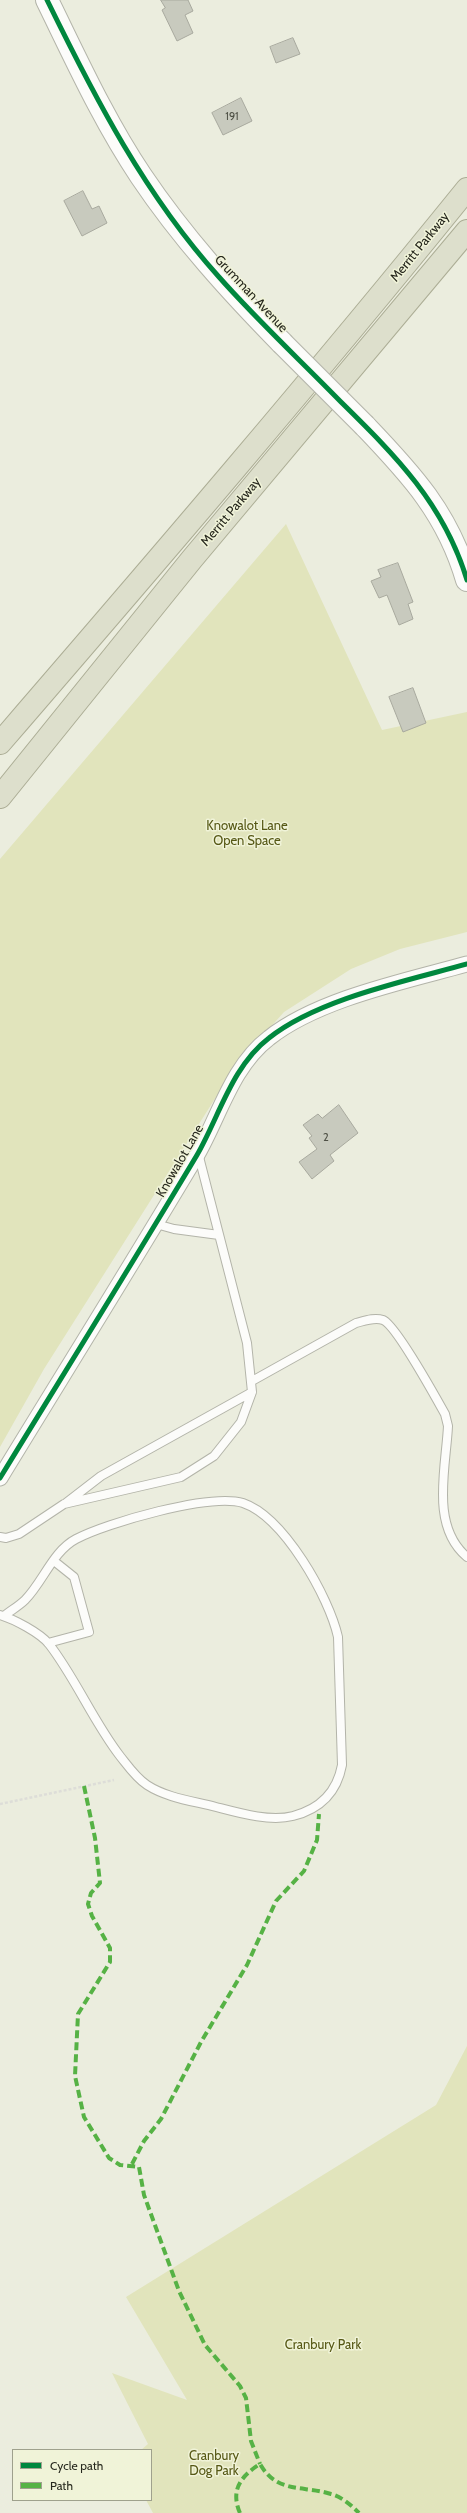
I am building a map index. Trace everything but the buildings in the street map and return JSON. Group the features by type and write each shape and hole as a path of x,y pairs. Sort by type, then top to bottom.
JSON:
{"highway":[{"name":"Merritt Parkway","path":"0,743 322,366 467,189"},
{"name":"Merritt Parkway","path":"0,797 192,559 467,231"}],"street":[{"name":"Grumman Avenue","path":"47,0 103,111 141,176 218,276 413,477 429,498 456,548 467,580"},
{"name":"Knowalot Lane","path":"0,1478 156,1224 198,1153 242,1069 252,1054 269,1037 319,1010 347,1000 467,964"}],"lane":[{"path":"64,1504 181,1477 214,1456 241,1422 252,1392 247,1343 198,1153"},
{"path":"156,1224 174,1229 219,1235"},
{"path":"252,1381 356,1323 372,1319 384,1320 396,1332 445,1414 448,1426 444,1514 448,1533 458,1550 467,1557"},
{"path":"0,1538 6,1538 19,1534 64,1504 101,1476 252,1392"},
{"path":"212,1501 242,1503 272,1521 324,1595 333,1617 338,1637 342,1765 340,1779 319,1806 291,1816 276,1817 242,1814 169,1795 147,1785 134,1774 108,1741 48,1643 14,1619 2,1615 25,1600 65,1548 82,1537 124,1521 212,1501"},
{"path":"48,1643 89,1632 74,1577 54,1561"}],"path":[{"path":"0,1804 114,1780"}],"green space":[{"name":"Knowalot Lane Open Space","path":"286,524 382,730 467,712 467,932 400,949 351,969 284,1012 235,1067 44,1369 0,1447 0,859"},
{"name":"Cranbury Park","path":"467,2046 467,2513 153,2513 147,2501 152,2501 152,2449 142,2449 148,2444 112,2373 187,2400 126,2297 436,2105"}],"marked path":[{"path":"84,1786 95,1838 100,1883 91,1893 88,1904 92,1916 110,1948 110,1962 78,2014 75,2076 84,2117 109,2158 120,2165 139,2167 144,2195 179,2291 205,2345 240,2386 246,2398 251,2441 260,2464"},
{"path":"132,2164 144,2141 161,2119 201,2042 247,1965 276,1901 304,1871 317,1840 319,1814"},
{"path":"240,2513 236,2497 239,2484 247,2473 260,2464 267,2474 274,2480 291,2487 321,2491 335,2495 359,2513"}],"cycle path":[{"path":"47,0 103,109 123,144 168,213 192,246 233,293 399,462 432,505 457,553 467,580"},
{"path":"0,1478 124,1277 197,1155 236,1077 256,1050 269,1038 289,1024 312,1012 364,993 467,964"}],"park label":[{"name":"Cranbury Dog Park","path":"214,2464"}]}
